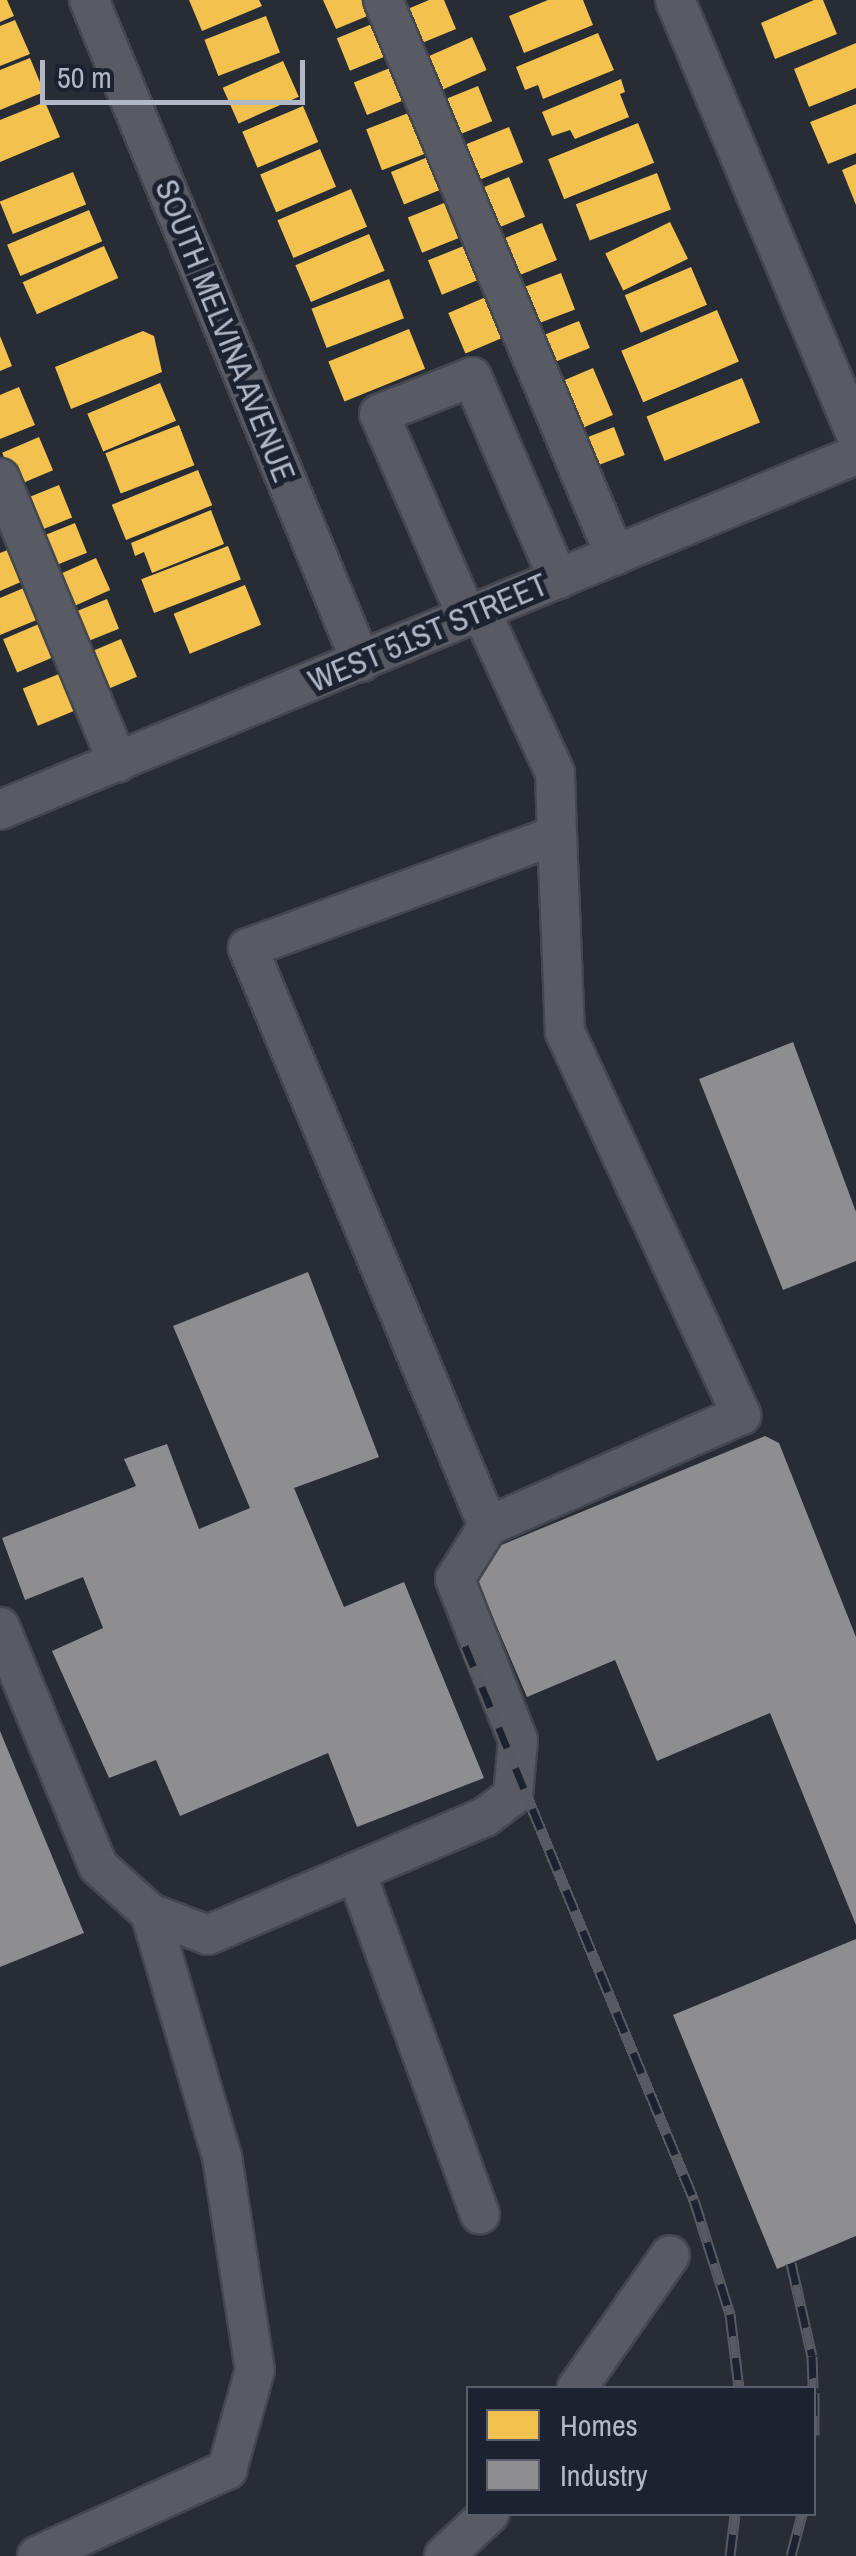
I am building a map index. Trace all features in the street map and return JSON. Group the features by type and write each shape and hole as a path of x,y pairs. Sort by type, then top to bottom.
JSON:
{"street":[{"name":"SOUTH MELVINA AVENUE","path":"89,0 361,662"},
{"path":"384,0 615,556"},
{"path":"675,0 856,434"},
{"path":"0,1626 98,1866 150,1913 208,1935 485,1817 513,1796 518,1740 455,1579 488,1526 741,1415 564,1032 555,774 379,414 472,377 558,579"},
{"name":"WEST 51ST STREET","path":"0,810 856,455"},
{"path":"0,478 118,763"},
{"path":"488,1526 248,948 557,835"},
{"path":"356,1872 480,2214"},
{"path":"38,2556 106,2543 227,2470 255,2370 222,2157 150,1913"},
{"path":"578,2386 670,2255"},
{"path":"444,2556 487,2516"}],"building: Homes":[{"path":"0,0 7,0 14,16 0,22"},
{"path":"189,0 259,0 262,6 202,31"},
{"path":"323,0 364,0 370,15 336,29"},
{"path":"429,0 444,0 456,29 417,45 403,11"},
{"path":"548,0 583,0 593,25 524,53 509,16"},
{"path":"814,0 823,0 837,34 775,59 761,23"},
{"path":"266,16 280,52 218,76 204,40"},
{"path":"15,20 30,54 0,66 0,26"},
{"path":"372,24 385,56 350,71 337,38"},
{"path":"598,33 614,70 543,99 538,85 525,90 516,67"},
{"path":"472,37 487,70 438,91 424,59"},
{"path":"856,43 856,88 809,107 794,69"},
{"path":"30,58 44,92 0,110 0,70"},
{"path":"283,61 299,97 239,123 223,88"},
{"path":"390,68 403,100 367,115 354,83"},
{"path":"621,79 625,92 620,94 629,117 575,139 570,130 552,136 542,112"},
{"path":"478,86 492,121 457,135 443,100"},
{"path":"45,102 60,137 0,162 0,120"},
{"path":"856,104 856,153 828,164 810,122"},
{"path":"303,106 318,142 257,168 242,132"},
{"path":"411,112 427,153 382,170 366,129"},
{"path":"638,123 654,163 564,199 548,159"},
{"path":"509,127 523,162 472,183 458,148"},
{"path":"320,149 336,187 276,212 260,174"},
{"path":"428,157 441,189 404,204 391,172"},
{"path":"856,164 856,205 842,170"},
{"path":"73,172 86,204 13,234 0,201"},
{"path":"657,173 671,209 590,241 576,204"},
{"path":"509,177 525,217 491,231 475,191"},
{"path":"351,189 367,227 293,258 277,220"},
{"path":"444,203 458,238 422,253 408,218"},
{"path":"89,210 102,241 20,276 7,245"},
{"path":"670,222 688,259 623,290 605,254"},
{"path":"542,223 557,260 520,275 505,238"},
{"path":"369,234 385,271 311,302 295,265"},
{"path":"466,245 480,279 442,295 428,260"},
{"path":"104,246 118,278 37,314 23,282"},
{"path":"691,267 707,305 641,333 625,295"},
{"path":"561,273 575,309 538,324 524,287"},
{"path":"389,279 404,318 327,348 312,309"},
{"path":"486,297 503,338 465,354 448,313"},
{"path":"717,310 739,362 643,402 621,351"},
{"path":"579,321 590,348 556,362 545,335"},
{"path":"409,329 425,369 344,401 328,362"},
{"path":"143,331 154,336 162,372 71,409 55,367"},
{"path":"0,336 12,366 0,371"},
{"path":"593,368 613,415 575,431 555,384"},
{"path":"742,378 760,423 664,461 647,417"},
{"path":"160,383 176,421 103,452 87,414"},
{"path":"19,387 35,425 0,439 0,395"},
{"path":"179,425 194,465 121,493 105,453"},
{"path":"614,427 625,455 590,468 579,440"},
{"path":"39,437 53,470 16,486 2,453"},
{"path":"198,470 212,505 126,540 112,505"},
{"path":"59,485 72,517 39,531 26,498"},
{"path":"211,510 224,544 152,573 144,552 135,556 131,543"},
{"path":"75,523 87,553 53,567 41,537"},
{"path":"228,546 241,580 154,613 141,579"},
{"path":"10,549 23,581 0,591 0,553"},
{"path":"96,558 110,590 71,607 57,575"},
{"path":"245,585 261,625 190,654 174,614"},
{"path":"26,587 39,619 0,635 0,598"},
{"path":"107,599 119,629 81,644 69,614"},
{"path":"39,624 53,657 17,672 3,639"},
{"path":"121,639 137,677 104,691 88,653"},
{"path":"59,674 74,711 38,726 23,689"}],"building: Industry":[{"path":"793,1042 856,1212 856,1261 783,1290 699,1079"},
{"path":"308,1272 379,1457 294,1488 344,1607 404,1582 484,1778 357,1827 328,1753 180,1816 156,1760 109,1778 52,1651 103,1628 83,1577 25,1600 2,1538 136,1486 124,1459 167,1444 199,1529 250,1508 173,1326"},
{"path":"765,1436 779,1443 856,1637 856,1925 770,1713 657,1761 615,1660 527,1697 473,1571 482,1553"},
{"path":"0,1731 84,1933 0,1967"},
{"path":"856,1939 856,2236 777,2269 673,2015"}],"railway":[{"path":"465,1646 694,2200 730,2314 739,2386"},
{"path":"791,2263 812,2356 813,2386"},
{"path":"730,2556 735,2516"},
{"path":"791,2556 801,2516"}]}
